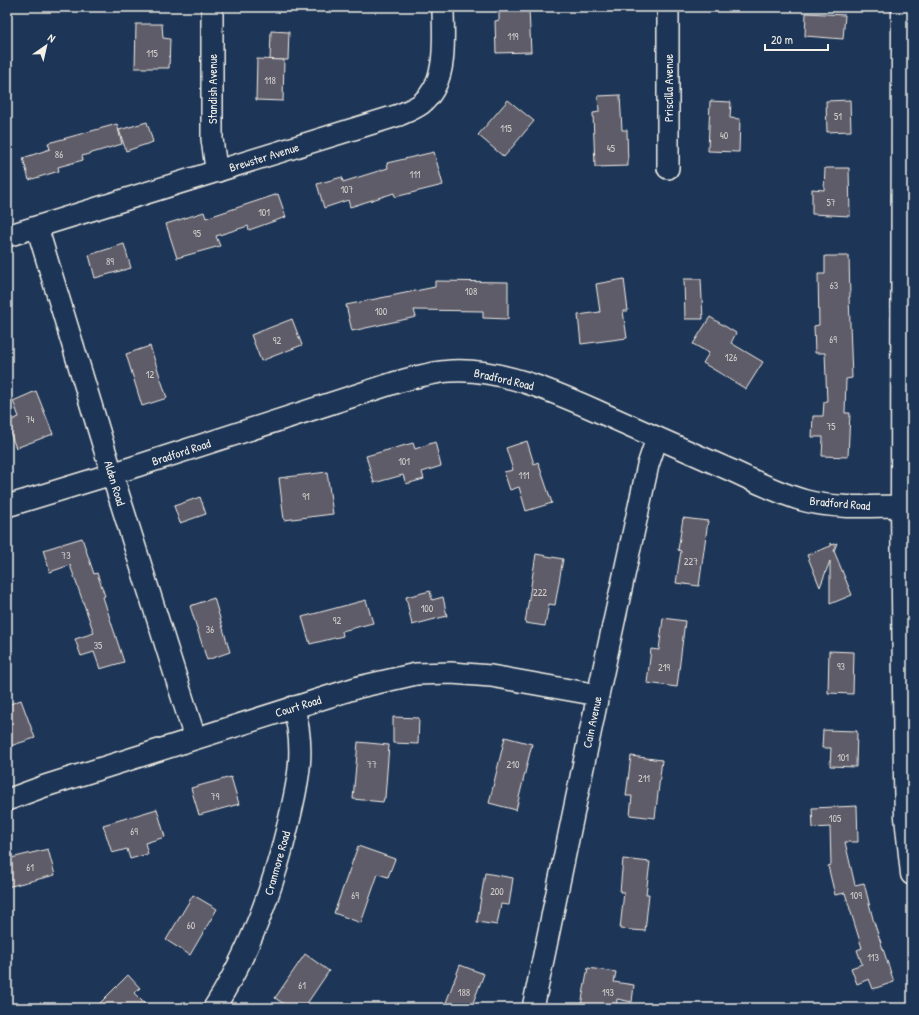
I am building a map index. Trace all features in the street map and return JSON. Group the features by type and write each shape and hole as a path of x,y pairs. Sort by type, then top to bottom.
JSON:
{"street":[{"name":"Standish Avenue","path":"212,7 212,139 218,171"},
{"name":"Brewster Avenue","path":"7,236 399,115 421,104 429,96 439,76 443,52 443,7"},
{"name":"Priscilla Avenue","path":"668,7 668,168"},
{"path":"903,7 902,506 905,797 912,874"},
{"name":"Alden Road","path":"37,227 112,474 195,738"},
{"name":"Bradford Road","path":"7,506 112,474 398,382 434,373 451,371 486,373 524,382 564,396 772,489 806,501 839,505 902,506"},
{"name":"Cain Avenue","path":"533,1008 598,695 648,465 657,438"},
{"name":"Court Road","path":"7,800 45,786 294,707 379,682 416,674 434,673 491,676 598,695"},
{"name":"Cranmore Road","path":"214,1008 252,937 268,897 280,856 292,807 299,769 300,740 294,707"}],"building":[{"path":"529,9 531,52 496,53 495,21 499,20 499,10"},
{"path":"806,13 845,15 843,39 805,36"},
{"path":"136,24 162,24 163,38 170,39 169,68 135,68"},
{"path":"271,31 289,32 288,60 270,60"},
{"path":"257,59 284,60 283,101 256,100"},
{"path":"620,95 622,130 627,130 628,166 595,167 593,113 599,112 598,96"},
{"path":"508,100 534,121 504,157 478,135"},
{"path":"850,100 851,131 827,132 826,101"},
{"path":"710,101 731,102 730,118 740,119 739,152 708,151"},
{"path":"147,122 153,142 126,151 119,130"},
{"path":"117,124 122,144 82,156 83,160 58,167 59,171 29,180 23,158 50,149 48,143"},
{"path":"434,152 443,185 395,197 394,193 350,207 348,200 324,208 317,184 342,177 343,182 388,168 387,163"},
{"path":"825,168 849,168 850,216 812,214 812,189 824,190"},
{"path":"278,194 286,217 249,230 248,226 216,236 220,246 177,258 166,224 204,212 206,218"},
{"path":"124,244 131,268 95,278 89,255"},
{"path":"825,256 849,256 852,378 846,379 845,413 850,413 848,457 822,456 823,437 812,437 813,416 823,416 824,402 827,402 825,353 815,353 814,326 819,325 818,274 825,274"},
{"path":"624,279 628,311 623,311 627,338 581,344 578,315 600,312 596,284"},
{"path":"684,279 701,279 703,319 685,319"},
{"path":"435,281 508,282 508,319 483,318 483,311 414,310 416,317 352,331 346,305 435,287"},
{"path":"710,317 736,333 731,343 763,362 746,389 703,363 709,353 693,344"},
{"path":"292,319 302,345 261,361 251,335"},
{"path":"150,346 167,398 142,406 126,354"},
{"path":"36,391 53,434 16,448 7,425 7,422 19,417 13,401"},
{"path":"527,441 534,464 538,462 552,503 526,511 519,487 510,490 504,472 513,470 506,448"},
{"path":"435,442 441,466 422,472 424,479 406,484 403,475 374,483 366,456 413,443 415,449"},
{"path":"327,472 333,514 284,520 279,478"},
{"path":"200,497 206,514 180,523 174,506"},
{"path":"683,518 708,521 699,586 676,583 681,551 678,550"},
{"path":"82,538 94,574 97,573 105,596 103,597 124,662 100,669 94,652 81,656 75,639 94,633 70,565 50,572 43,550"},
{"path":"831,543 832,545 837,543 834,551 852,595 830,604 830,561 820,587 807,555 831,546"},
{"path":"536,554 563,559 555,605 549,604 545,626 525,623"},
{"path":"430,591 432,600 443,597 447,616 412,625 406,597"},
{"path":"214,598 230,652 207,660 190,606"},
{"path":"366,600 373,623 342,631 343,636 310,644 302,617"},
{"path":"663,618 685,621 677,687 647,683 651,649 659,650"},
{"path":"829,651 854,652 853,694 828,693"},
{"path":"21,700 35,738 7,747 7,705"},
{"path":"393,717 419,718 418,744 393,743"},
{"path":"823,730 857,731 856,767 830,766 831,748 822,748"},
{"path":"505,737 532,744 516,810 489,803"},
{"path":"358,742 389,745 385,798 383,802 353,799"},
{"path":"631,756 662,760 655,818 630,815 632,796 626,796"},
{"path":"231,777 239,804 199,815 191,788"},
{"path":"857,806 858,842 845,842 855,885 864,883 873,919 894,982 873,989 869,979 857,984 851,968 862,964 857,950 862,948 845,893 835,895 828,866 831,865 830,827 813,828 812,808"},
{"path":"157,809 165,837 145,843 148,854 130,859 127,849 112,853 103,825"},
{"path":"358,846 395,859 388,877 378,874 361,923 334,913"},
{"path":"48,849 55,875 7,887 7,859"},
{"path":"623,859 650,862 646,894 649,894 645,931 620,929 624,892 620,892"},
{"path":"485,873 513,878 509,905 501,904 497,925 477,922"},
{"path":"193,895 217,909 190,955 166,940"},
{"path":"305,954 329,971 304,1008 290,1008 275,998"},
{"path":"460,965 484,974 471,1008 444,1008"},
{"path":"588,968 616,972 614,982 634,985 632,1002 617,999 616,1008 593,1008 581,1005"},
{"path":"128,975 140,988 134,993 149,1008 95,1008"}]}
